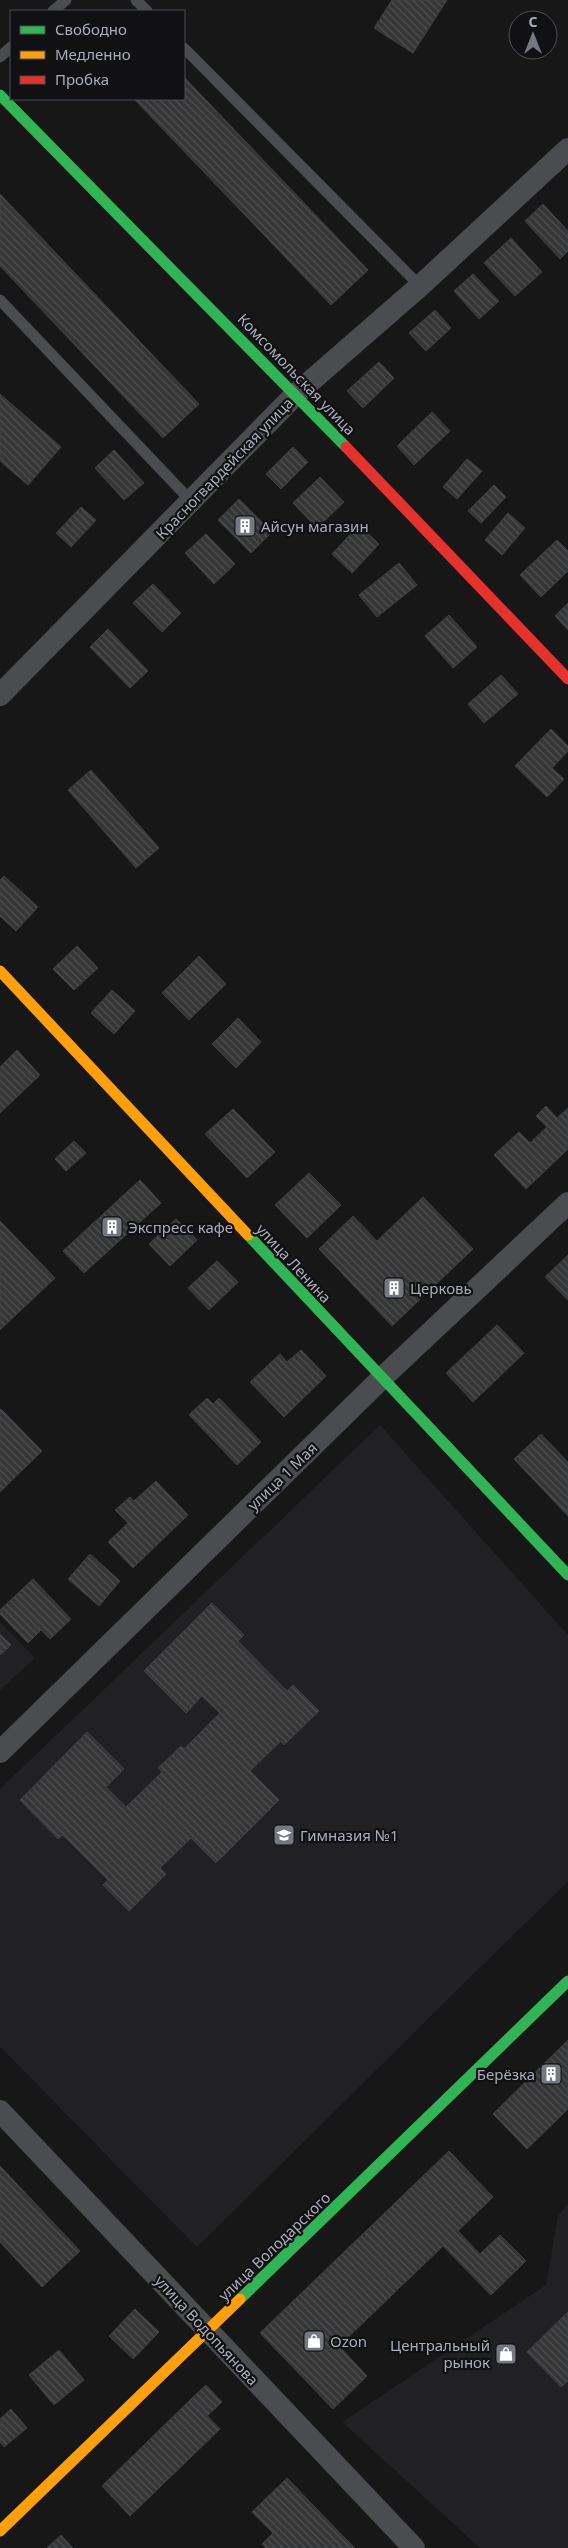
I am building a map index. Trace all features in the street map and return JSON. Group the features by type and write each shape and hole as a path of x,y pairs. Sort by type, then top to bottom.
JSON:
{"street":[{"name":"Комсомольская улица","path":"0,95 296,394 568,680"},
{"name":"Красногвардейская улица","path":"0,695 192,502 296,394 420,286 568,149"},
{"name":"улица Ленина","path":"0,971 568,1574"},
{"name":"улица 1 Мая","path":"0,1752 382,1378 568,1204"},
{"name":"улица Володарского","path":"0,2530 209,2331 568,1981"},
{"name":"улица Водопьянова","path":"0,2111 414,2548"}],"lane":[{"path":"54,10 66,0"},
{"path":"136,0 146,10"},
{"path":"0,57 10,48"},
{"path":"185,49 420,286"},
{"path":"0,300 192,502"}],"shaded area":[{"name":"Гимназия №1","path":"380,1425 568,1635 568,1881 197,2247 0,2047 0,1789"},
{"path":"0,1622 35,1658 0,1690"},
{"name":"Центральный рынок","path":"568,2203 568,2548 480,2548 342,2422 546,2285 558,2216"}],"building":[{"path":"392,0 447,0 413,53 374,28"},
{"path":"185,78 368,270 331,305 135,100 185,100"},
{"path":"0,194 199,404 163,438 0,266"},
{"path":"543,204 568,231 568,251 560,259 525,221"},
{"path":"511,238 542,272 515,296 484,263"},
{"path":"473,274 499,301 479,319 454,291"},
{"path":"435,310 451,328 426,351 409,333"},
{"path":"379,362 394,378 363,408 347,391"},
{"path":"0,394 61,447 28,485 0,461"},
{"path":"432,412 450,431 414,465 397,446"},
{"path":"293,447 308,462 281,489 266,474"},
{"path":"114,450 144,483 124,500 95,468"},
{"path":"467,459 482,471 457,499 443,487"},
{"path":"320,477 344,502 317,528 293,503"},
{"path":"494,485 506,497 481,523 468,511"},
{"name":"Айсун магазин","path":"239,499 272,532 251,553 218,520"},
{"path":"81,507 96,520 71,547 56,533"},
{"path":"508,513 525,528 502,555 485,540"},
{"path":"359,525 379,544 352,573 332,554"},
{"path":"206,534 235,564 214,584 185,553"},
{"path":"557,540 568,551 568,571 541,597 520,575"},
{"path":"399,563 417,585 377,617 359,595"},
{"path":"153,584 181,613 162,632 133,603"},
{"path":"568,603 568,630 555,616"},
{"path":"449,615 477,647 453,668 425,636"},
{"path":"108,629 148,671 130,688 90,647"},
{"path":"501,675 518,694 484,723 468,704"},
{"path":"551,729 568,746 568,751 552,768 564,779 547,797 515,766"},
{"path":"91,770 159,848 136,868 68,790"},
{"path":"4,876 38,907 16,931 0,916 0,880"},
{"path":"77,946 98,968 74,990 53,969"},
{"path":"199,956 226,984 189,1020 162,993"},
{"path":"112,990 135,1011 114,1034 91,1013"},
{"path":"238,1018 261,1042 236,1068 212,1044"},
{"path":"17,1050 40,1075 0,1113 0,1067"},
{"path":"546,1106 557,1118 568,1108 568,1149 526,1189 494,1155 519,1132 530,1143 547,1127 536,1116"},
{"path":"233,1109 275,1152 247,1178 205,1134"},
{"path":"74,1141 86,1153 66,1171 55,1159"},
{"path":"309,1173 341,1205 307,1238 275,1205"},
{"name":"Экспресс кафе","path":"140,1180 161,1203 84,1273 63,1251"},
{"name":"Церковь","path":"423,1197 473,1249 392,1326 319,1249 353,1216 377,1241"},
{"path":"176,1219 197,1240 170,1266 149,1244"},
{"path":"0,1221 55,1278 0,1330"},
{"path":"568,1255 568,1300 545,1277"},
{"path":"217,1261 238,1282 209,1310 188,1288"},
{"path":"497,1325 524,1353 473,1402 446,1373"},
{"path":"301,1350 326,1376 284,1417 250,1382 280,1354 287,1362"},
{"path":"207,1398 213,1404 219,1398 261,1442 237,1465 189,1415"},
{"path":"0,1410 42,1451 0,1492"},
{"path":"541,1434 568,1462 568,1516 514,1459"},
{"path":"156,1481 188,1515 133,1568 108,1542 128,1523 115,1510 130,1497 134,1501"},
{"path":"90,1554 120,1581 99,1606 68,1579"},
{"path":"33,1579 71,1619 50,1639 41,1630 28,1643 0,1614 0,1610"},
{"path":"212,1603 244,1635 238,1641 287,1691 293,1685 319,1711 284,1745 281,1741 250,1771 279,1800 216,1863 191,1838 160,1868 166,1874 129,1911 103,1885 108,1880 63,1835 58,1839 20,1800 87,1732 124,1769 106,1787 126,1807 162,1772 158,1768 181,1746 184,1749 220,1713 202,1696 186,1713 144,1671"},
{"path":"0,1634 11,1645 0,1655"},
{"name":"Берёзка","path":"568,2040 568,2109 527,2149 493,2114"},
{"path":"449,2151 493,2197 458,2231 480,2254 500,2235 526,2261 491,2295 443,2246 339,2346 367,2376 333,2409 260,2333"},
{"path":"0,2166 80,2251 42,2287 0,2242"},
{"path":"135,2309 159,2332 133,2359 109,2336"},
{"path":"568,2312 568,2381 561,2387 527,2352"},
{"path":"59,2350 84,2380 54,2405 29,2375"},
{"path":"206,2385 222,2402 207,2416 191,2399"},
{"path":"191,2399 220,2429 130,2516 102,2486"},
{"path":"11,2409 27,2428 4,2447 0,2442 0,2419"},
{"path":"287,2478 340,2533 325,2548 266,2548 262,2544 273,2533 252,2512"},
{"path":"340,2533 355,2548 325,2548"},
{"path":"61,2535 73,2548 47,2548"}],"traffic: fast":[{"path":"0,95 346,447"},
{"path":"248,1235 568,1575"},
{"path":"240,2299 568,1981"}],"traffic: slow":[{"path":"0,971 248,1235"},
{"path":"0,2531 240,2299"}],"traffic: jam":[{"path":"346,447 568,679"}],"place":[{"name":"Айсун магазин","path":"245,526"},
{"name":"Экспресс кафе","path":"112,1227"},
{"name":"Церковь","path":"394,1288"},
{"name":"Гимназия №1","path":"284,1835"},
{"name":"Берёзка","path":"551,2074"},
{"name":"Ozon","path":"314,2341"},
{"name":"Центральный рынок","path":"506,2354"}]}
